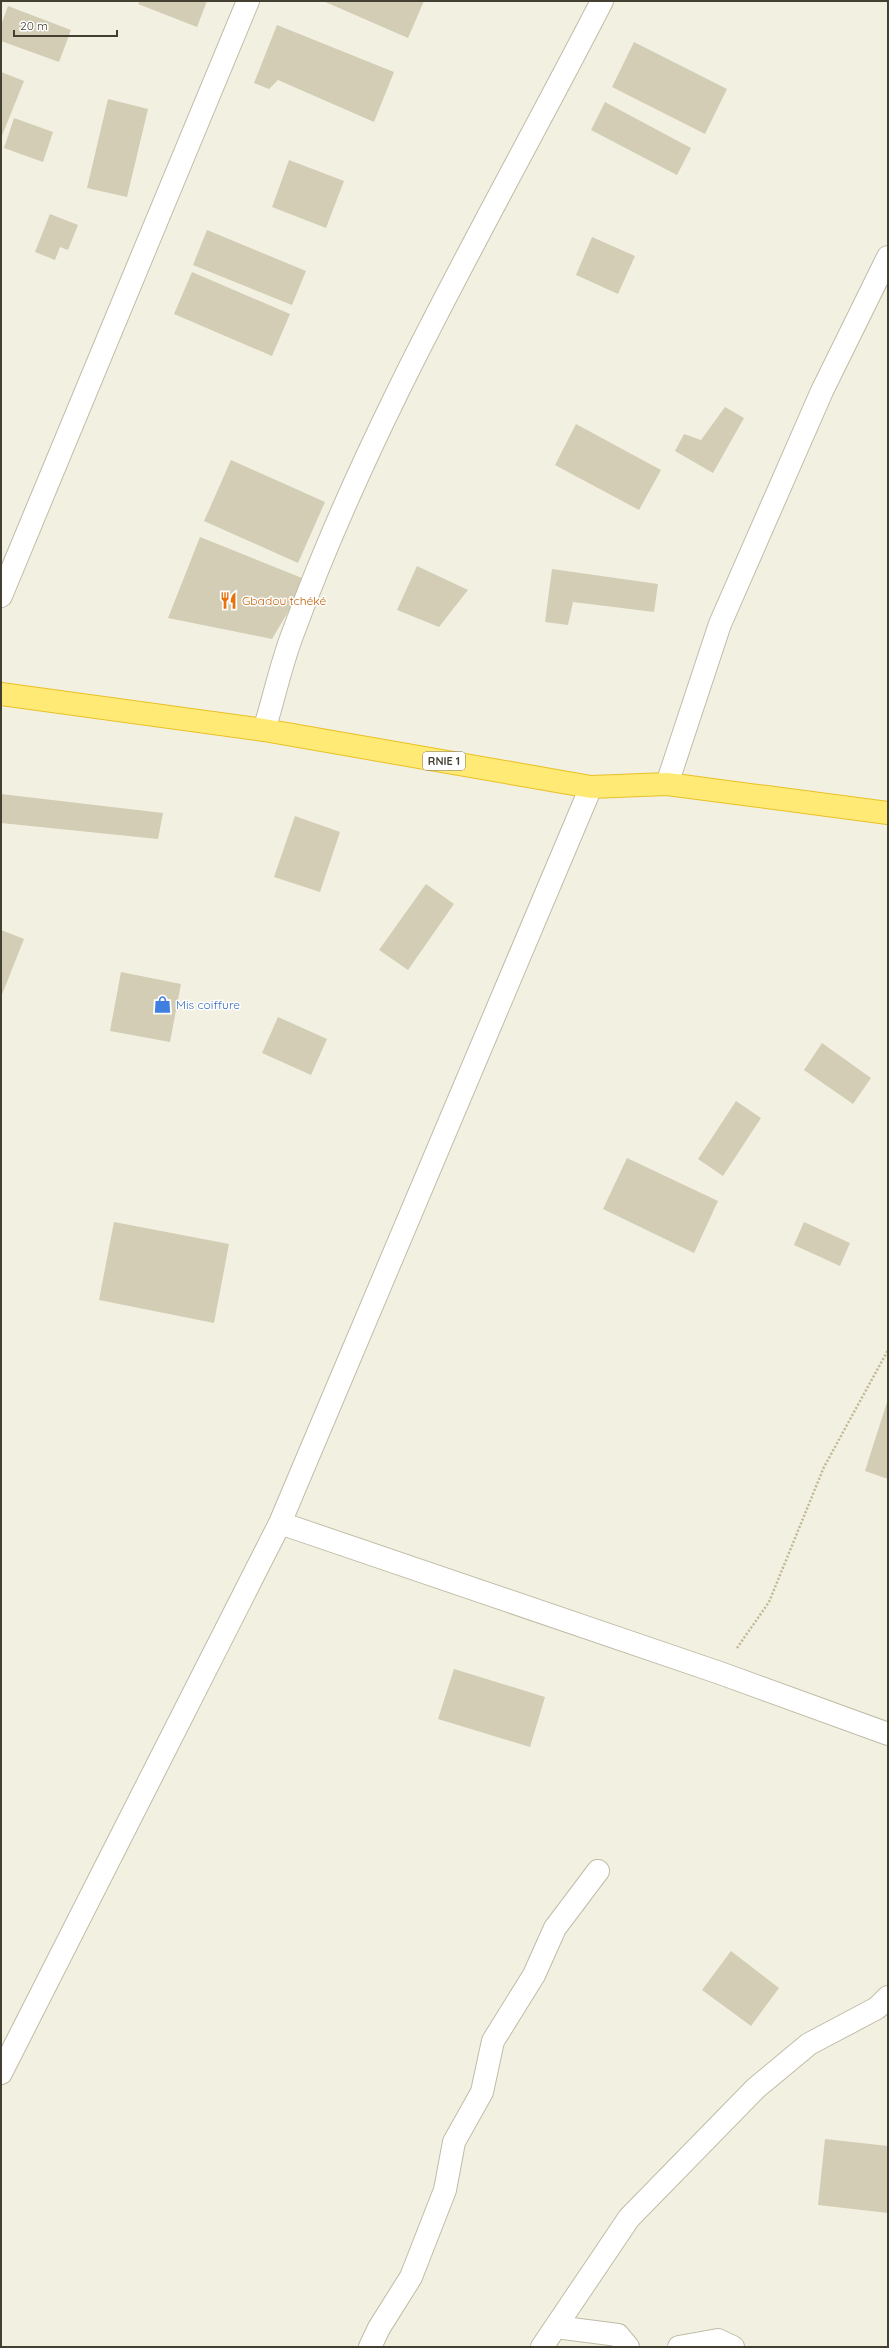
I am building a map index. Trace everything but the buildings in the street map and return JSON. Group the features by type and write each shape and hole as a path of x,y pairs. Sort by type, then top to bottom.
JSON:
{"highway":[{"name":"RNIE 1","path":"1,694 264,730 591,786 667,784 888,813"}],"street":[{"path":"1,596 248,1"},
{"path":"264,730 292,634 347,497 426,333 602,1"},
{"path":"667,784 720,624 822,391 888,257"},
{"path":"1,2073 280,1523 591,786"},
{"path":"280,1523 720,1673 888,1734"},
{"path":"370,2347 379,2328 411,2277 445,2190 454,2142 482,2092 493,2041 534,1975 555,1928 598,1872"},
{"path":"542,2347 629,2218 756,2088 809,2044 877,2008 888,1997"},
{"path":"556,2327 618,2335 628,2347"},
{"path":"679,2347 718,2340 733,2347"}],"path":[{"path":"720,1673 769,1602 824,1467 888,1350"}],"place":[{"name":"Gbadou tchéké","path":"229,601"},
{"name":"Mis coiffure","path":"163,1005"}]}
